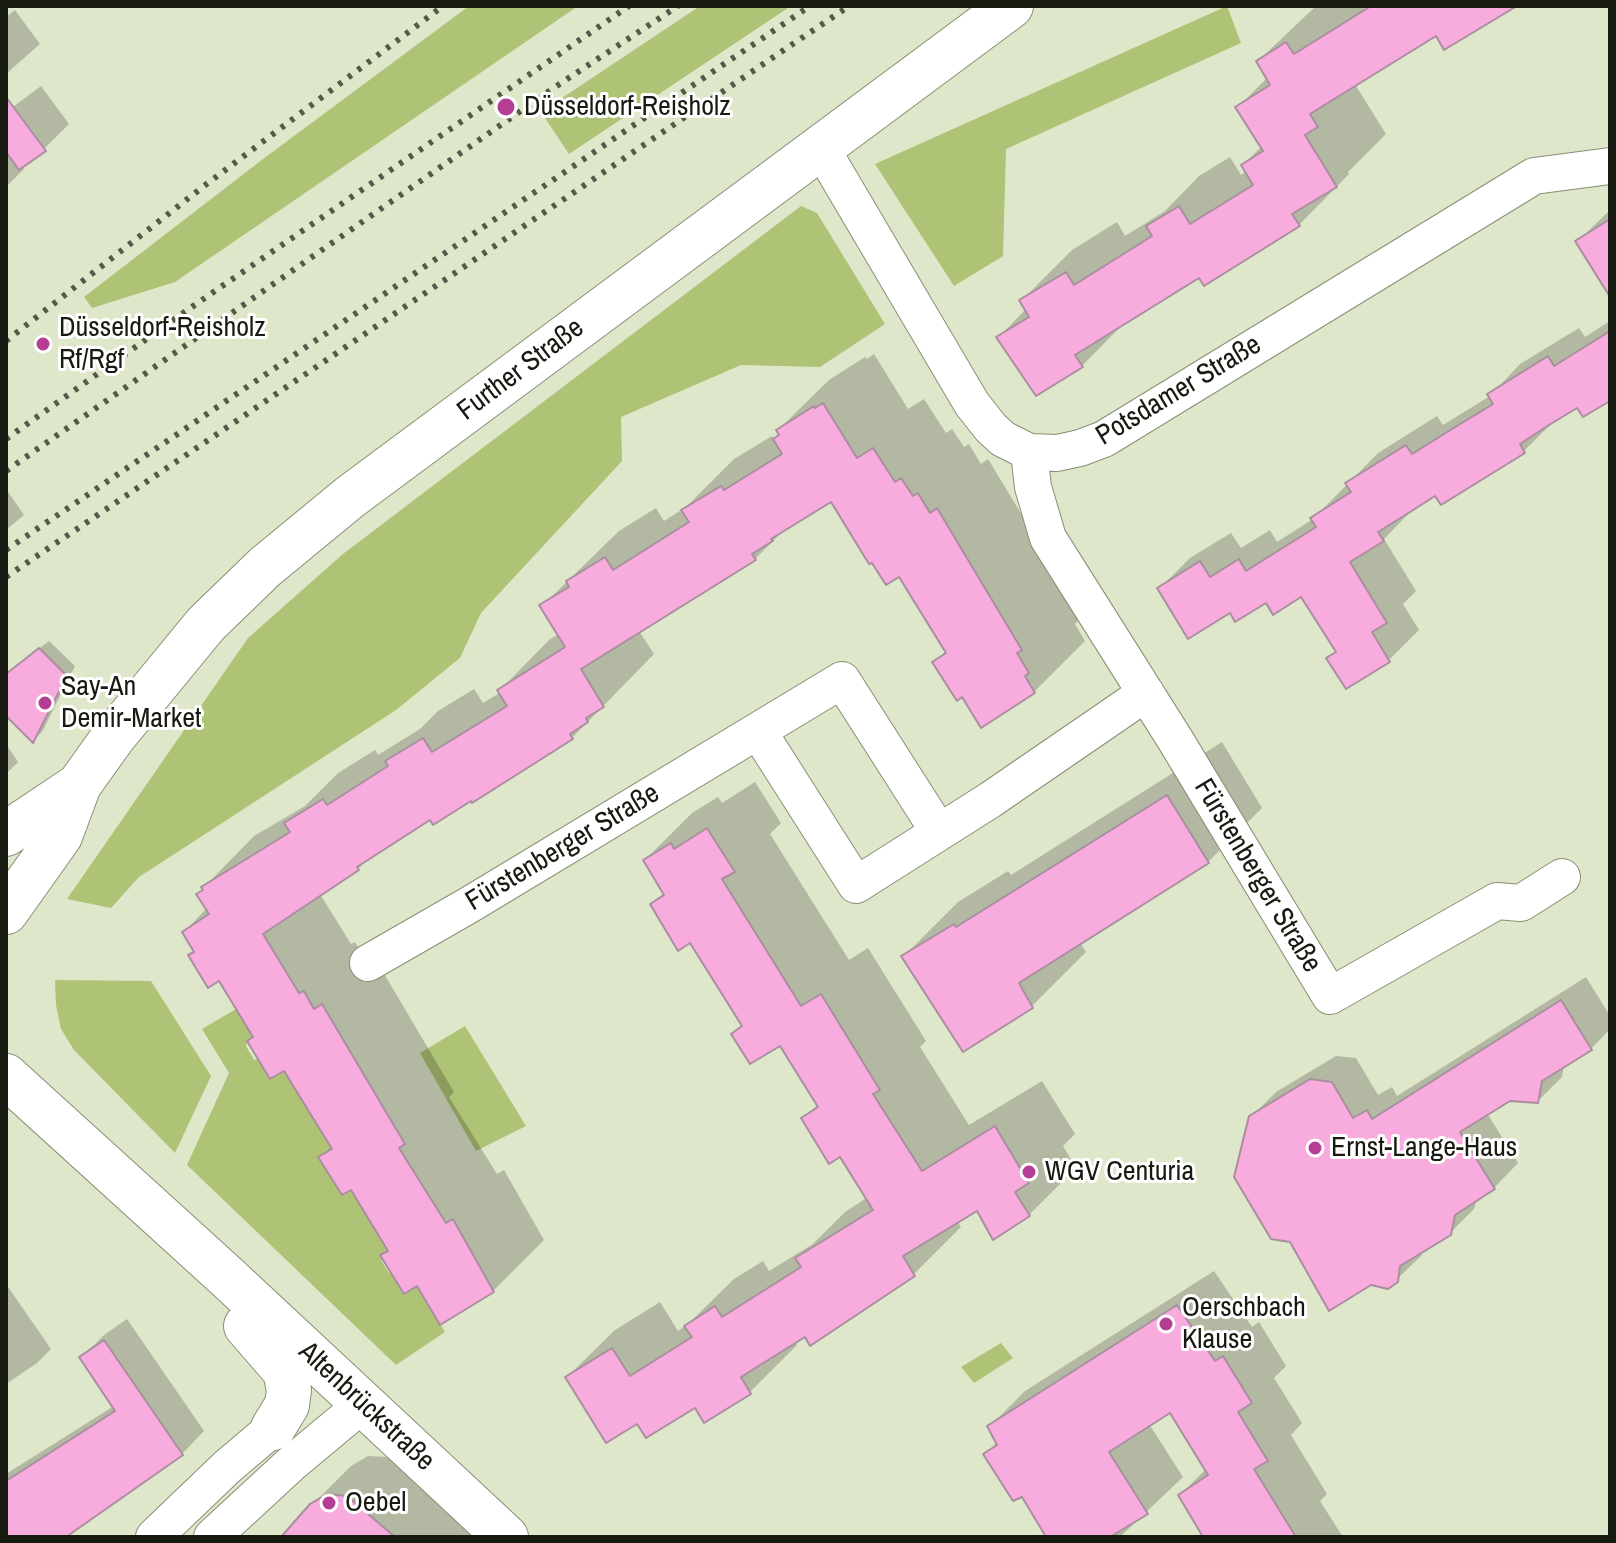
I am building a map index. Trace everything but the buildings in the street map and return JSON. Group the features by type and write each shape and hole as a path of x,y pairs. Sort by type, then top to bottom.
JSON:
{"street":[{"name":"Further Straße","path":"6,912 60,836 79,785 131,714 206,624 265,567 350,497 1011,6"},
{"path":"821,148 972,404 1003,439 1029,452"},
{"name":"Potsdamer Straße","path":"1029,452 1057,453 1104,439 1534,176 1610,166"},
{"name":"Fürstenberger Straße","path":"1029,452 1033,487 1048,538 1330,996 1497,901 1521,903 1562,877"},
{"name":"Fürstenberger Straße","path":"368,963 842,680 939,832"},
{"path":"758,731 856,885 1146,693"},
{"name":"Further Straße","path":"6,834 79,785"},
{"name":"Altenbrückstraße","path":"6,1076 506,1537"},
{"name":"Altenbrückstraße","path":"226,1276 245,1324 285,1371 289,1390 287,1405 273,1428"},
{"path":"212,1537 291,1464 363,1404"},
{"path":"154,1537 273,1428"}],"green space":[{"path":"469,6 578,6 175,282 92,308 84,297"},
{"path":"700,6 791,6 569,154 541,112"},
{"path":"1227,6 1241,43 1006,149 1003,256 954,286 875,164"},
{"path":"801,206 817,213 885,324 820,367 741,365 621,417 622,461 481,613 460,658 396,710 139,877 111,908 67,899 248,638 343,554"},
{"path":"55,980 151,981 211,1076 175,1153 74,1050 61,1029"},
{"path":"236,1009 257,1035 246,1046 254,1060 258,1059 270,1079 287,1069 335,1146 319,1157 342,1195 352,1189 388,1250 382,1254 381,1260 389,1273 421,1283 427,1304 445,1332 396,1365 187,1165 229,1073 202,1029"},
{"path":"465,1026 526,1126 476,1151 420,1053"},
{"path":"1001,1343 1013,1358 974,1383 961,1367"}],"railway":[{"path":"6,341 204,186 443,6"},
{"path":"6,439 629,6"},
{"path":"6,471 555,87 678,6"},
{"path":"6,550 810,6"},
{"path":"6,577 849,6"}],"place":[{"name":"Düsseldorf-Reisholz","path":"506,107"},
{"name":"Düsseldorf-Reisholz Rf/Rgf","path":"43,344"},
{"name":"Say-An Demir-Market","path":"45,703"},
{"name":"Ernst-Lange-Haus","path":"1315,1148"},
{"name":"WGV Centuria","path":"1029,1172"},
{"name":"Oerschbach Klause","path":"1166,1324"},
{"name":"Oebel","path":"329,1503"}]}
